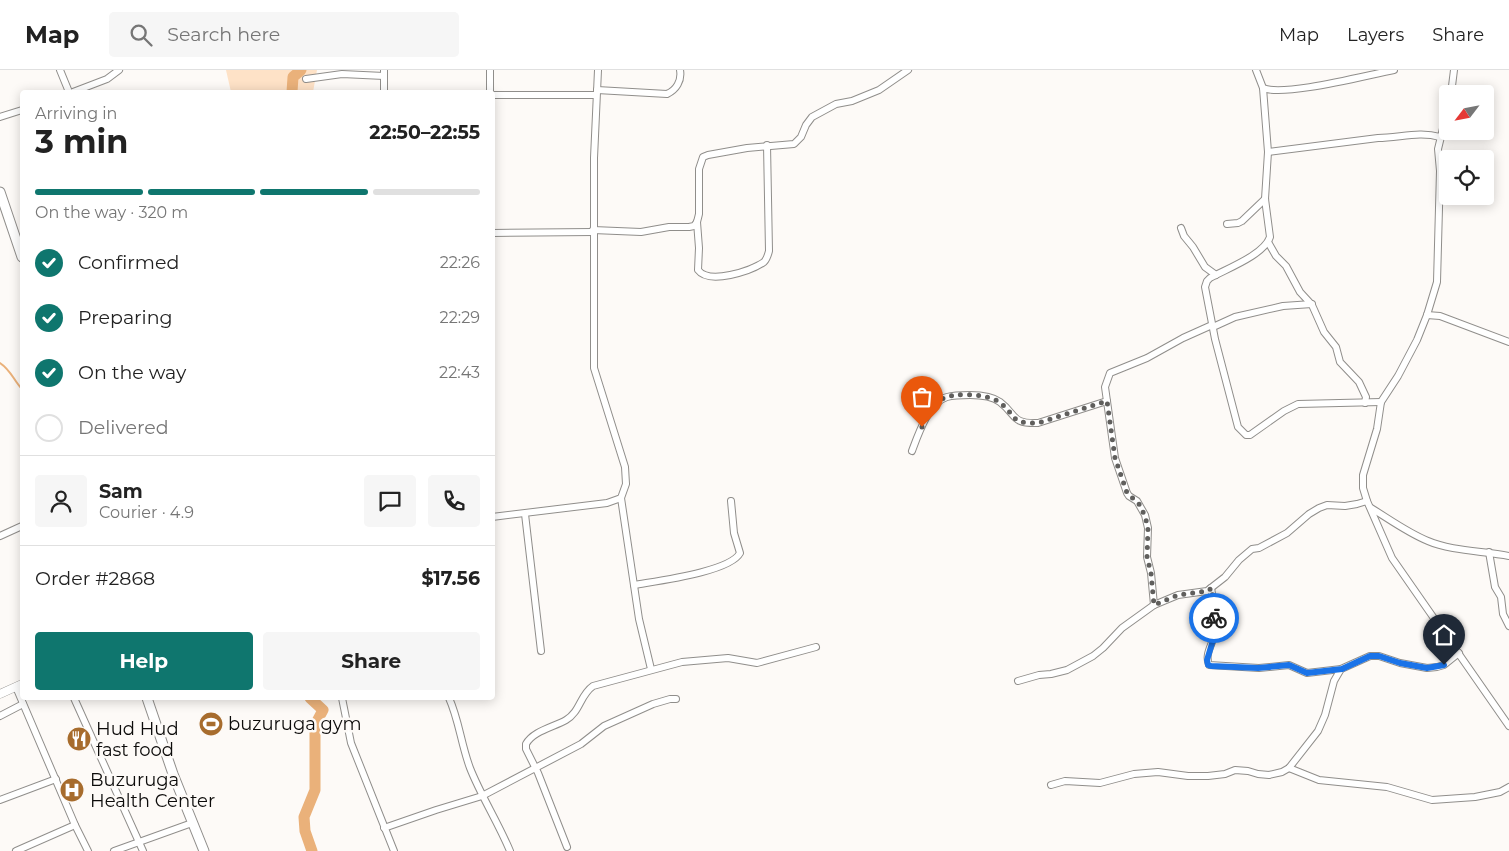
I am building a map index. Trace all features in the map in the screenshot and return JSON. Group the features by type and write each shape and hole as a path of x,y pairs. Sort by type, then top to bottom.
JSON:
{"highway":[{"path":"0,193 20,251"},
{"path":"147,700 173,774 204,851"}],"main road":[{"path":"0,694 19,685"}],"street":[{"path":"60,70 70,90"},
{"path":"76,90 107,78 119,70"},
{"path":"490,70 491,90"},
{"path":"598,70 593,231 594,368 625,468 626,484 621,498 639,619 651,669"},
{"path":"495,94 596,92 667,94 672,92 679,82 680,70"},
{"path":"768,145 769,251 764,262 728,276 702,275 698,270 697,222 699,214 700,169 703,157 768,145 794,144 802,137 806,125 812,117 836,104 852,101 879,90 908,70"},
{"path":"1256,70 1263,88 1267,121 1268,152 1265,199 1270,237 1268,242 1251,256 1216,275 1206,282 1205,287 1212,326 1238,427 1246,435 1250,435 1284,411 1298,404 1381,402"},
{"path":"1263,88 1271,90 1304,88 1394,70"},
{"path":"1453,85 1454,72"},
{"path":"306,79 342,74 384,73 384,90"},
{"path":"0,118 20,111"},
{"path":"1268,152 1378,138 1394,138 1407,134 1439,137"},
{"path":"1440,140 1437,282 1417,340 1398,376 1381,402 1377,429 1363,475 1363,488 1368,504 1392,558 1509,726"},
{"path":"1227,224 1242,221 1265,199"},
{"path":"495,233 641,232 669,227 689,228 697,222"},
{"path":"1181,228 1184,236 1205,267 1216,275"},
{"path":"1268,242 1276,256 1286,266 1300,292 1312,304 1324,332 1336,347 1340,362 1359,382 1366,397 1365,403"},
{"path":"1154,605 1151,573 1147,557 1148,528 1145,516 1139,504 1127,493 1115,458 1105,387 1110,372 1146,358 1183,338 1235,318 1283,306 1312,304"},
{"path":"1427,315 1440,316 1509,342"},
{"path":"912,451 927,416 934,406 946,397 980,395 993,398 999,401 1018,421 1030,423 1038,423 1107,401"},
{"path":"495,517 592,506 621,498"},
{"path":"634,585 692,575 735,560 740,553 734,533 731,501"},
{"path":"1018,681 1060,672 1093,656 1104,648 1122,628 1154,605 1178,595 1207,591 1225,577 1239,560 1252,549 1259,548 1287,533 1309,514 1327,505 1368,504 1429,542 1454,548 1509,556"},
{"path":"525,514 541,650"},
{"path":"0,536 20,527"},
{"path":"1489,552 1494,587 1501,597 1503,614 1509,626"},
{"path":"1212,588 1215,631 1207,660 1208,665 1258,668 1289,665 1307,673 1342,669 1370,656 1379,656 1400,663 1427,668 1444,665 1459,653"},
{"path":"567,847 536,768 526,749 526,744 532,736 572,715 582,696 593,686 682,662 728,658 758,663 816,647"},
{"path":"1051,785 1065,781 1100,783 1134,774 1158,772 1188,776 1208,776 1241,770 1270,775 1282,772 1289,768 1318,731 1325,715 1334,681 1342,669"},
{"path":"384,828 482,796 581,744 604,726 653,704 676,699"},
{"path":"22,700 75,825 88,851"},
{"path":"75,700 143,851"},
{"path":"342,700 351,743 394,851"},
{"path":"450,700 459,725 468,764 510,851"},
{"path":"0,716 23,704"},
{"path":"1289,768 1324,781 1387,787 1432,800 1475,797 1500,792 1509,787"},
{"path":"0,800 56,779"},
{"path":"114,851 192,823"},
{"path":"16,851 75,825"}],"shaded area":[{"path":"226,70 317,70 313,90 231,90"}],"waterway":[{"path":"292,90 293,77 301,70"},
{"path":"0,363 20,386"},
{"path":"312,700 323,710 315,725 315,790 304,817 305,831 312,851"}],"way so far":[{"path":"922,427 934,406 946,397 980,395 993,398 999,401 1018,421 1030,423 1038,423 1107,401 1115,458 1127,493 1139,504 1148,528 1147,557 1151,573 1154,605 1178,595 1207,591 1212,588 1214,618"}],"place":[{"name":"buzuruga gym","path":"211,724"},
{"name":"Hud Hud fast food","path":"79,739"},
{"name":"Buzuruga Health Center","path":"72,790"}],"route":[{"path":"1214,618 1215,631 1207,660 1208,665 1211,666 1258,668 1293,665 1307,673 1330,672 1342,669 1370,656 1379,656 1387,660 1427,668 1444,665"}]}
